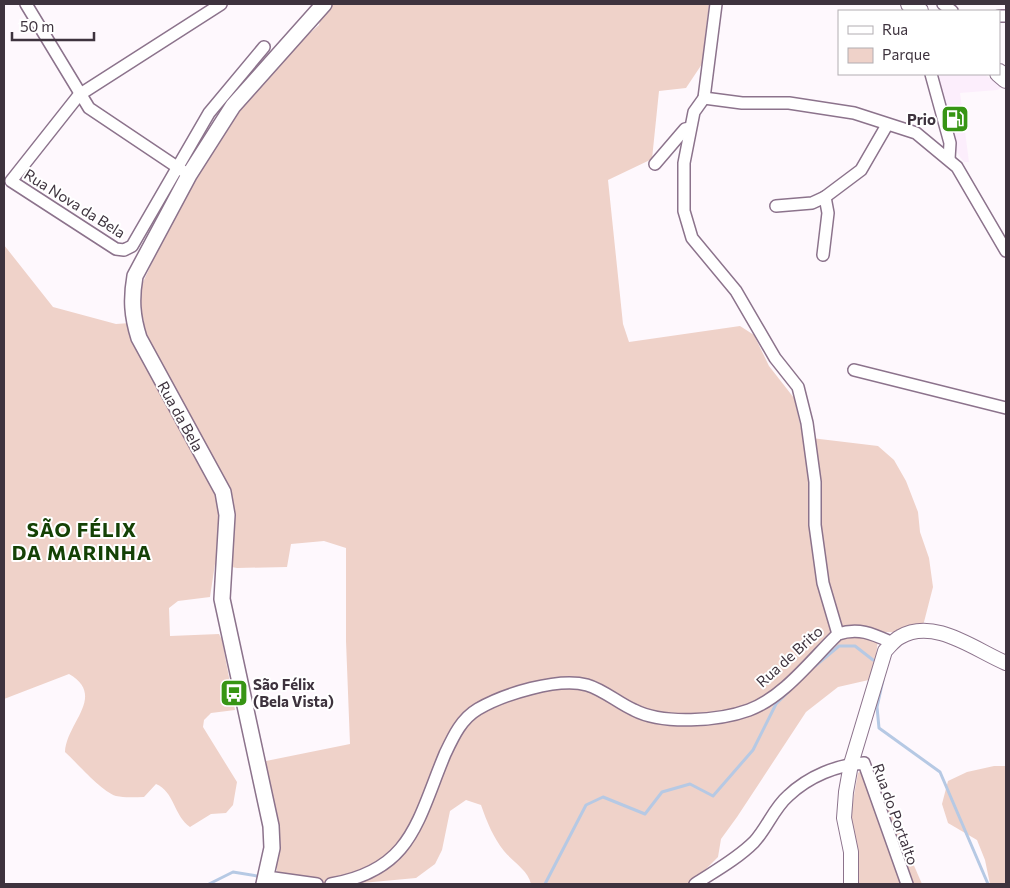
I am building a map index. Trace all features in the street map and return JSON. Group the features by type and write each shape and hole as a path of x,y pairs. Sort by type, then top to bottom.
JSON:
{"main road":[{"name":"Rua da Bela","path":"265,880 272,848 272,826 222,599 222,574 227,516 222,492 139,338 132,317 134,276 182,171 233,106 324,4"}],"street":[{"path":"26,4 79,95 89,108 182,171"},
{"path":"79,95 220,4"},
{"path":"716,4 704,98 694,112 684,163 684,212 692,238 736,292 775,358 798,387 807,423 815,482 815,525 823,583 838,634"},
{"name":"Rua da Bela","path":"124,250 132,246 182,171 209,113 264,47"},
{"path":"931,75 950,143 949,158"},
{"name":"Rua Nova da Bela","path":"79,95 11,181 116,249 124,250"},
{"path":"704,98 742,102 789,103 854,113 916,134 949,158 957,167 1006,251"},
{"path":"776,206 812,203 825,197 861,170 887,125"},
{"path":"655,164 685,129 690,128"},
{"path":"823,255 828,213 825,197"},
{"path":"854,370 1006,408"},
{"name":"Rua de Brito","path":"331,884 349,881 372,872 393,858 408,841 455,732 477,709 502,698 557,683 571,682 588,686 635,711 653,717 678,720 727,716 750,710 778,693 838,634 851,630 867,632 893,643"},
{"path":"851,884 851,852 844,818 851,764 885,650 898,638 914,631 937,632 1006,663"},
{"name":"Rua do Portalto","path":"851,764 864,763 907,884"},
{"path":"694,884 742,853 756,840 787,796 805,783 834,768 851,764"},
{"path":"265,880 317,884"}],"shaded area":[{"name":"Prio","path":"935,75 985,75 1002,87 997,90 960,93 969,162 964,162 952,144"}],"green space":[{"path":"319,4 709,4 702,64 686,88 659,91 652,159 608,180 623,324 629,342 740,326 754,335 769,366 794,398 803,437 878,446 894,460 906,481 918,512 920,532 929,558 933,587 924,622 918,633 885,632 878,640 873,679 838,687 806,712 721,839 718,857 697,878 688,884 531,884 524,870 504,851 497,840 481,805 466,800 450,811 442,850 435,864 416,878 351,884 276,884 276,838 266,761 350,744 346,641 346,548 324,541 291,544 287,567 237,568 215,564 210,597 178,601 169,608 170,636 219,634 222,640 235,710 211,713 204,720 203,727 237,782 233,805 226,813 211,814 190,827 180,817 167,792 156,784 144,797 126,797 116,796 96,783 65,752 67,741 85,701 85,691 80,682 69,674 4,699 4,245 53,307 116,324 144,322 137,295 189,183 264,74 319,25 323,8"},
{"path":"994,766 1006,766 1006,884 990,884 985,860 977,840 948,823 942,804 948,781 967,772"},
{"path":"865,768 882,792 922,884 858,884 851,812 858,773"}],"waterway":[{"path":"815,666 839,646 855,646 873,660"},
{"path":"883,680 877,707 879,728 940,772 988,884"},
{"path":"545,884 586,805 603,797 645,814 662,792 690,784 713,796 753,750 776,704 789,691"},
{"path":"209,884 233,872 257,876"}],"place":[{"name":"Prio","path":"955,119"},
{"name":"São Félix (Bela Vista)","path":"234,693"}],"district":[{"name":"SÃO FÉLIX DA MARINHA","path":"82,540"}]}
